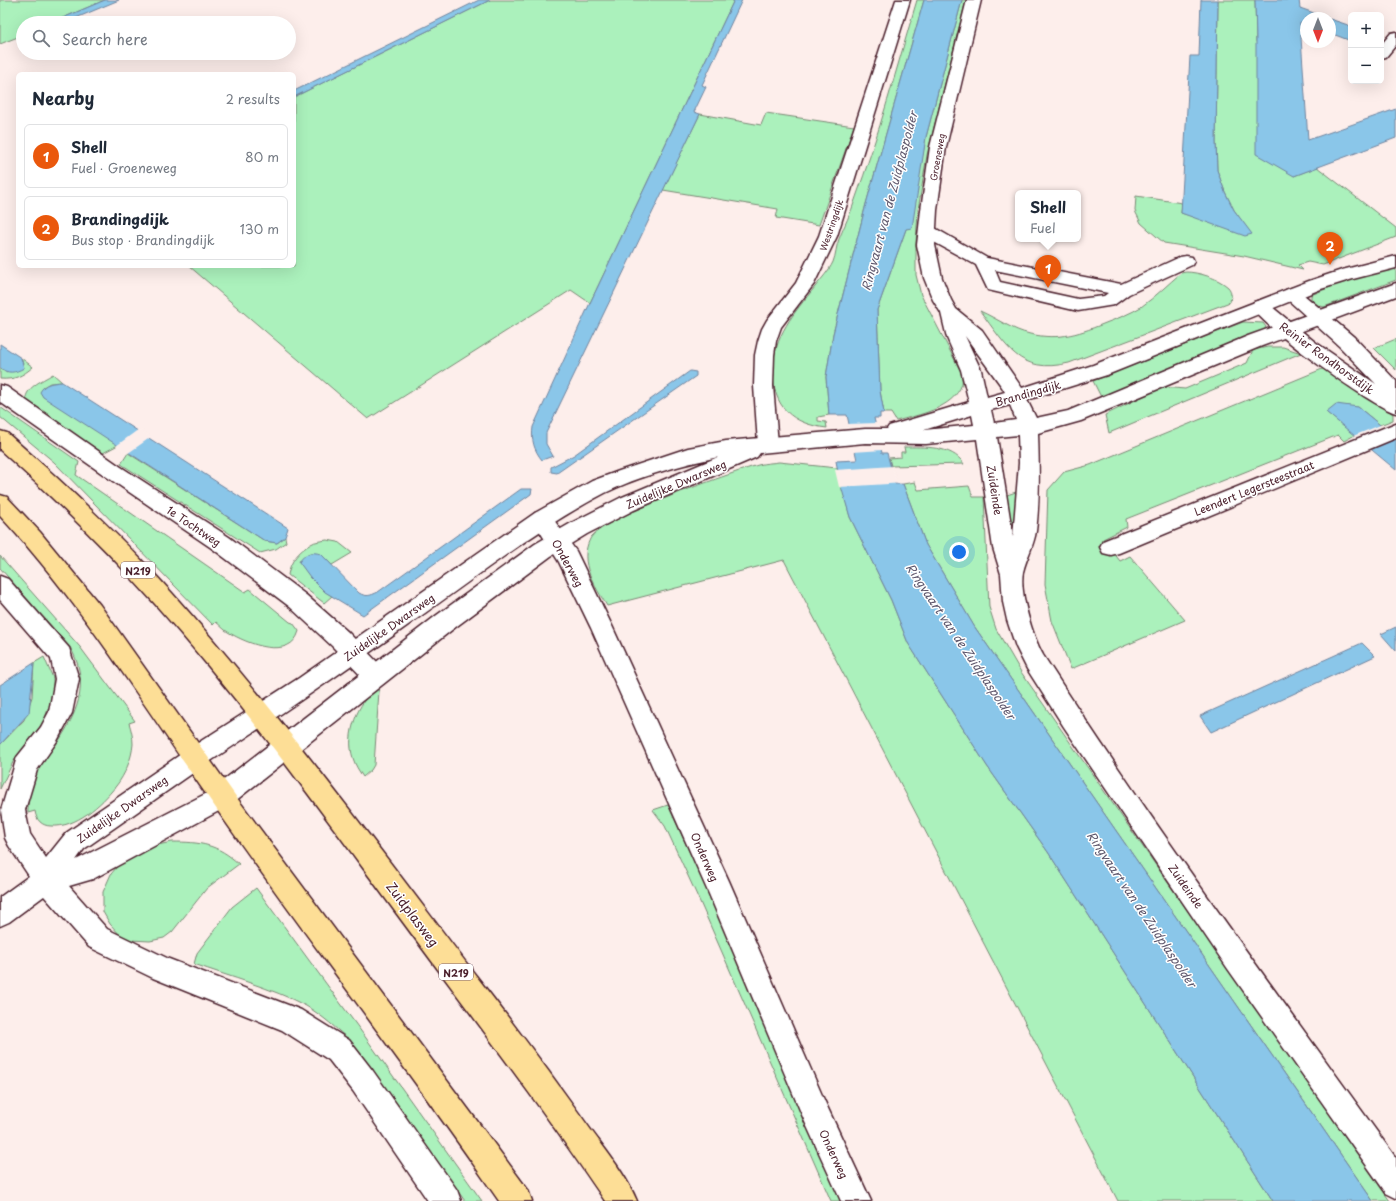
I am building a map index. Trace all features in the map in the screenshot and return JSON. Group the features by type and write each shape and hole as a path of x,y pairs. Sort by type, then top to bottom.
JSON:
{"main road":[{"name":"N219","path":"0,438 42,474 135,566 213,655 262,715 285,747"},
{"path":"0,503 66,576 138,674 221,797 517,1201"},
{"name":"Zuidplasweg","path":"285,747 359,842 578,1134 622,1201"}],"street":[{"name":"Westringdijk","path":"768,444 764,396 765,352 772,329 817,264 826,241 903,0"},
{"name":"Groeneweg","path":"974,0 938,147 927,231 928,258 933,278 950,313 956,338 971,370 978,406"},
{"path":"1384,50 1395,37"},
{"name":"Brandingdijk","path":"874,436 1066,382 1333,278 1396,262"},
{"path":"874,436 926,437 1043,426 1074,416 1286,330 1396,289"},
{"name":"Reinier Rondhorstdijk","path":"1292,294 1347,342 1396,393"},
{"name":"Reinier Rondhorstdijk","path":"1260,306 1286,330 1361,384 1396,406"},
{"name":"Groeneweg","path":"950,313 975,335 1011,385 1028,428"},
{"name":"1e Tochtweg","path":"0,392 114,472 227,548 298,601 354,652 376,676"},
{"name":"Zuideinde","path":"978,406 986,432 1004,548 1012,574 1014,602 1027,647 1050,687 1232,953 1396,1183"},
{"name":"Zuideinde","path":"1012,574 1025,532 1029,463 1028,428"},
{"name":"Leendert Legersteestraat","path":"1111,547 1396,430"},
{"name":"Zuidelijke Dwarsweg","path":"0,913 46,879 75,841 195,758 262,715 354,652 542,518 599,487 645,469 708,451 737,446 874,436"},
{"name":"Zuidelijke Dwarsweg","path":"46,879 84,870 221,797 499,581 556,542 597,518 627,504 768,444"},
{"name":"Onderweg","path":"542,518 556,542 568,558 602,628 720,890 856,1201"},
{"path":"0,585 61,655 67,679 60,713 49,734 26,765 13,810 18,838 46,879 98,938 162,969 291,1020 340,1050 446,1201"}],"lane":[{"path":"927,231 983,262 1122,290"},
{"path":"983,262 994,286 1078,305 1108,301 1122,290 1186,261"}],"green space":[{"path":"0,0 105,0 67,16 16,16 16,38 0,44"},
{"path":"490,0 734,0 590,303 571,290 368,419 191,268 296,268 296,96"},
{"path":"917,0 924,0 866,204 833,334 826,377 829,415 818,417 818,421 826,422 827,428 815,426 795,418 787,412 781,404 774,384 774,359 781,336 792,316 827,272 833,262 838,242 853,205 872,150"},
{"path":"962,0 966,0 927,155 918,210 916,275 921,295 961,372 962,384 957,393 943,405 934,410 896,421 891,413 884,413 880,391 877,310 906,229 918,181 926,137"},
{"path":"1218,0 1255,0 1256,41 1294,176 1317,167 1396,228 1396,237 1323,265 1308,262 1298,265 1303,270 1244,256 1164,243 1141,223 1135,211 1136,196 1182,203 1181,213 1251,234 1234,210 1225,192 1217,170"},
{"path":"766,113 854,126 819,225 776,218 778,209 663,190 700,114 761,125"},
{"path":"1396,268 1396,280 1324,307 1317,305 1311,300 1311,295 1347,280"},
{"path":"1186,272 1208,276 1224,284 1230,290 1230,302 1069,363 1052,366 1038,365 1026,361 1016,355 1007,346 980,311 1011,327 1030,334 1051,337 1070,335 1121,317 1141,307 1181,273"},
{"path":"1243,322 1263,323 1266,327 1264,330 1101,397 1093,381"},
{"path":"1396,339 1396,370 1374,348"},
{"path":"1268,347 1283,347 1301,353 1109,433 1105,415 1162,387 1185,389 1247,363 1253,350"},
{"path":"21,358 33,367 18,377 0,379 0,368 5,372 24,368"},
{"path":"1327,367 1393,414 1393,420 1380,425 1358,407 1326,412 1355,435 1344,441 1338,435 1126,519 1127,527 1103,539 1120,561 1130,556 1185,620 1071,669 1052,621 1045,584 1048,490 1064,472 1090,465"},
{"path":"53,374 62,382 50,383 43,387 99,432 118,445 103,453 26,403 27,393 30,389"},
{"path":"0,407 79,462 76,475 245,592 250,589 293,623 299,631 294,640 287,646 278,648 257,645 236,637 216,622 213,625 54,462 0,417"},
{"path":"904,447 928,447 945,450 959,458 964,464 891,466 889,458 901,457 901,452 905,452"},
{"path":"128,453 265,541 277,543 285,537 286,542 276,549 260,553 121,464"},
{"path":"779,462 837,468 850,517 891,600 908,643 987,766 1048,852 1273,1201 1118,1201 784,560 607,606 593,582 586,557 590,539 599,530 640,508 696,486 758,465"},
{"path":"915,482 918,490 969,486 973,497 984,497 989,607 996,629 1021,672 1390,1201 1373,1201 974,626 926,545 903,484"},
{"path":"1019,491 1017,538 1010,550 1007,495"},
{"path":"327,540 338,542 352,553 332,565 321,554 299,561 318,585 332,596 324,603 288,575 293,561 303,550 314,542"},
{"path":"0,556 80,647 135,721 129,723 133,744 128,766 119,782 103,801 87,814 70,823 60,826 42,824 38,820 35,811 28,813 29,795 32,781 37,772 60,739 73,716 80,694 79,671 76,659 70,647 0,568"},
{"path":"44,657 53,678 53,691 44,721 13,762 0,789 0,745 24,720 32,697 34,663"},
{"path":"376,687 379,691 374,765 363,777 353,758 351,749 352,729 364,701"},
{"path":"668,805 711,899 842,1201 831,1201 700,902 665,826 653,810"},
{"path":"172,842 200,844 216,848 239,864 207,888 172,932 164,938 150,941 130,940 121,936 110,924 103,912 103,892 111,874 122,861 153,846"},
{"path":"256,888 366,1038 482,1201 465,1201 351,1042 330,1023 306,1006 293,1000 265,988 194,964 197,953 232,907"}],"water":[{"path":"105,0 119,0 81,16 67,16"},
{"path":"479,0 490,0 296,96 296,90"},
{"path":"734,0 742,0 702,85 706,87 694,112 700,114 546,433 546,444 553,456 542,460 534,445 532,436 533,427 590,303"},
{"name":"Ringvaart van de Zuidplaspolder","path":"924,0 962,0 926,137 912,228 906,229 877,310 880,391 884,413 880,413 880,418 874,418 882,453 887,453 895,484 903,484 926,545 974,626 1373,1201 1273,1201 1048,852 987,766 908,643 891,600 850,517 840,483 836,461 857,460 847,415 829,415 826,377 833,334 866,204"},
{"path":"1201,0 1218,0 1217,170 1225,192 1234,210 1252,234 1245,236 1181,213 1190,56 1199,56"},
{"path":"1255,0 1299,0 1300,8 1311,12 1300,12 1300,48 1302,48 1308,140 1396,109 1396,138 1294,176 1256,154"},
{"path":"1336,21 1348,25 1348,40 1336,35"},
{"path":"0,344 21,358 24,368 12,372 0,368"},
{"path":"690,371 696,372 696,376 557,473 551,472 551,467 574,455"},
{"path":"62,382 288,528 285,537 277,543 265,541 43,397 40,392 44,387 52,383"},
{"path":"1336,404 1358,407 1396,438 1396,470 1326,412"},
{"path":"521,489 532,489 531,494 363,615 325,592 310,577 299,562 308,554 321,554 359,593 368,596 378,592"},
{"path":"1396,627 1396,651 1381,634"},
{"path":"1362,643 1375,656 1211,732 1200,716"},
{"path":"34,663 29,713 0,745 0,685"}],"pier":[{"path":"877,423 883,450 853,452 847,424"},
{"path":"1383,424 1396,435 1396,439 1370,450 1353,436"},
{"path":"139,429 151,437 127,454 116,446"},
{"path":"893,466 897,482 905,483 839,487 835,470"}],"place":[{"name":"Brandingdijk","path":"1330,265"},
{"name":"Shell","path":"1048,288"}]}
